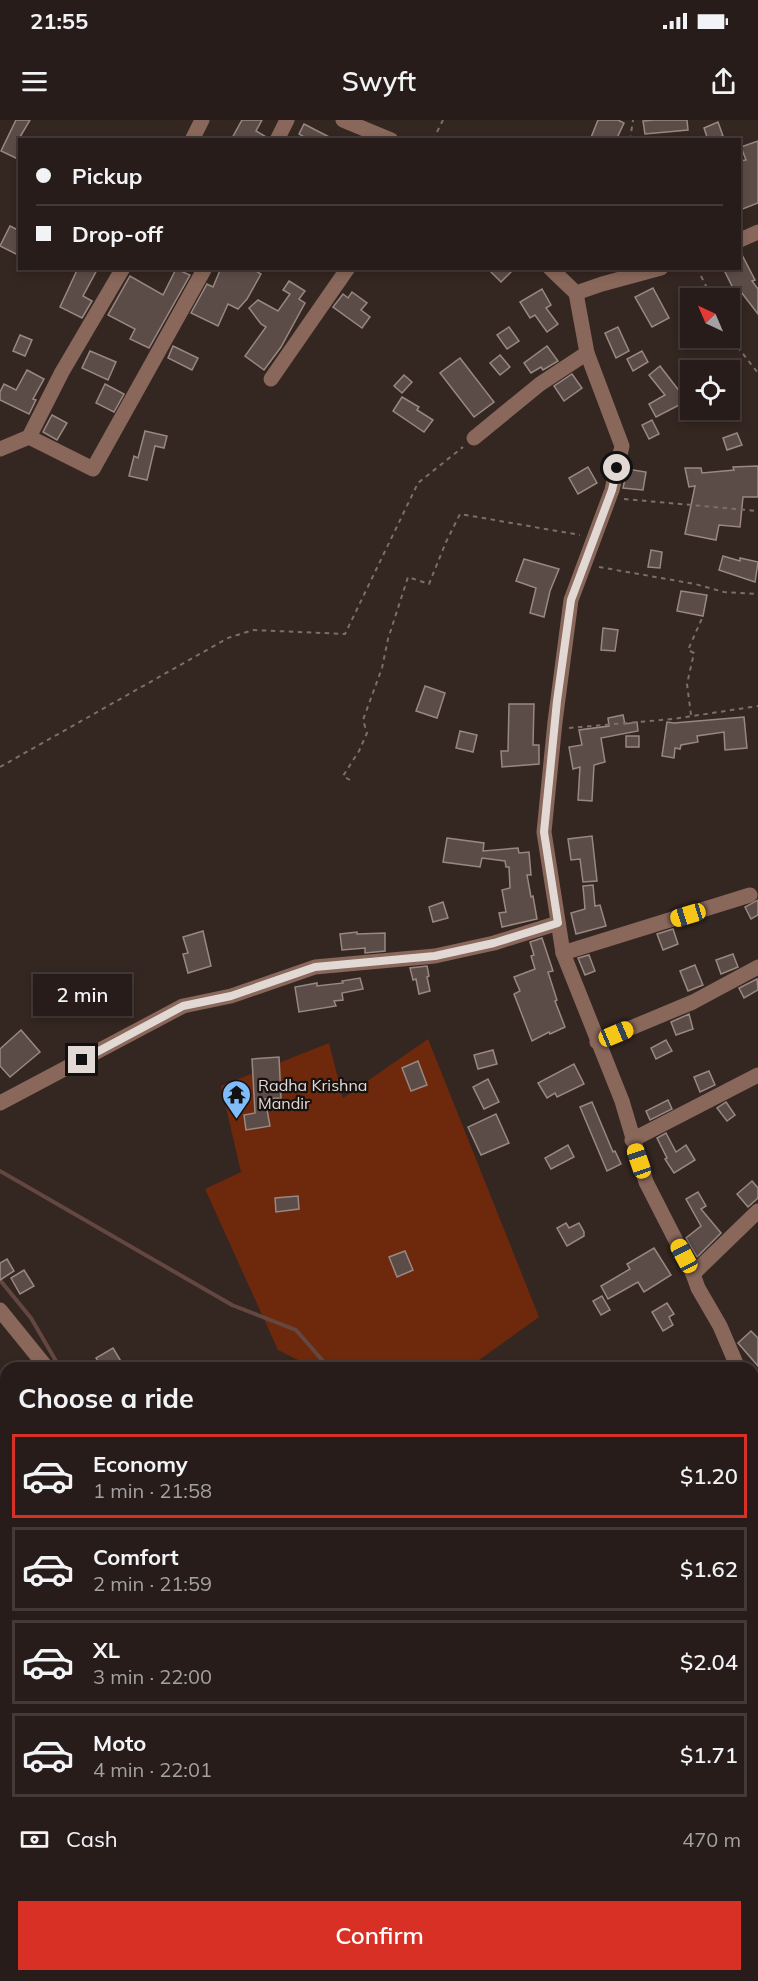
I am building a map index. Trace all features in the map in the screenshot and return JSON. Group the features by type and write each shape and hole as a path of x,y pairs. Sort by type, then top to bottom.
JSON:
{"street":[{"path":"193,138 202,120"},
{"path":"278,138 287,120"},
{"path":"343,120 387,138"},
{"path":"741,240 758,232"},
{"path":"0,449 29,437 62,372 122,270"},
{"path":"29,437 93,470 204,270"},
{"path":"271,379 347,270"},
{"path":"552,270 576,293 587,353 622,446 610,497 571,600 554,730 544,832 563,953 622,1101 646,1182 698,1288 720,1326 735,1362"},
{"path":"576,293 654,270"},
{"path":"474,438 540,384 587,353"},
{"path":"563,953 750,895"},
{"path":"0,1103 183,1006 231,996 315,967 435,956 494,943 558,923"},
{"path":"597,1042 693,1002 758,967"},
{"path":"632,1140 758,1075"},
{"path":"693,1274 758,1211"},
{"path":"0,1310 42,1362"}],"path":[{"path":"434,138 443,120"},
{"path":"630,138 633,120"},
{"path":"698,270 707,288"},
{"path":"738,348 758,373"},
{"path":"0,767 228,638 253,630 345,634 418,483 474,438"},
{"path":"610,497 758,511"},
{"path":"350,780 343,776 359,751 366,733 363,720 382,668 388,639 408,577 429,584 460,514 594,538"},
{"path":"583,567 602,567 694,584 724,592 758,594"},
{"path":"691,715 687,684 694,653 688,650 702,616"},
{"path":"554,730 673,719 758,706"}],"shaded area":[{"path":"428,1039 539,1317 476,1362 302,1362 278,1350 205,1189 241,1172 221,1086 329,1043 343,1098"}],"building":[{"path":"16,120 30,120 18,138 18,159 1,151"},
{"path":"242,120 262,120 256,131 268,138 232,138"},
{"path":"598,120 618,120 624,123 617,138 591,138"},
{"path":"687,120 688,130 645,134 643,121"},
{"path":"718,122 723,136 707,138 704,128"},
{"path":"304,124 331,138 306,138 299,134"},
{"path":"758,141 758,203 741,210 741,161 746,160 741,147"},
{"path":"10,226 18,230 18,255 0,246"},
{"path":"741,253 755,280 752,281 758,289 758,314 740,288 733,288 724,270 741,270"},
{"path":"77,270 97,270 83,296 92,301 82,318 60,307"},
{"path":"176,270 190,275 149,348 130,339 135,329 108,315 130,276 163,295"},
{"path":"220,270 254,270 261,274 247,299 238,309 228,304 218,326 191,313 207,284 213,287"},
{"path":"489,270 513,270 501,282"},
{"path":"289,281 305,291 299,299 305,303 281,347 264,370 245,356 266,327 249,308 258,300 278,311 290,294 283,290"},
{"path":"653,288 669,318 652,327 635,297"},
{"path":"542,289 551,305 546,308 558,324 547,332 535,315 530,318 520,302"},
{"path":"352,292 367,303 361,310 370,317 362,328 333,307 343,294 348,298"},
{"path":"509,327 519,341 507,349 497,335"},
{"path":"618,327 629,351 616,358 605,333"},
{"path":"20,335 32,340 25,356 13,351"},
{"path":"173,346 198,358 192,370 168,358"},
{"path":"547,346 558,361 543,370 541,367 531,373 524,363"},
{"path":"90,351 116,362 108,380 82,368"},
{"path":"642,351 648,362 633,371 627,359"},
{"path":"500,355 510,367 500,375 490,363"},
{"path":"460,358 494,402 474,417 440,373"},
{"path":"660,366 680,392 680,405 656,417 649,404 665,395 649,375"},
{"path":"27,370 44,379 33,399 36,400 29,414 0,400 0,392 4,384 16,390"},
{"path":"572,374 582,388 564,401 554,386"},
{"path":"404,375 412,382 402,393 394,386"},
{"path":"105,384 124,394 114,412 96,403"},
{"path":"402,397 419,407 417,410 433,420 424,432 393,411"},
{"path":"52,415 67,423 57,440 43,432"},
{"path":"652,420 659,434 649,439 642,425"},
{"path":"145,431 167,436 164,448 155,446 147,480 129,476 134,456 138,458"},
{"path":"737,433 742,445 727,450 723,438"},
{"path":"758,466 758,497 743,497 740,527 719,525 716,540 685,534 695,486 689,487 685,468 701,468 702,473 734,470 733,467"},
{"path":"588,467 597,483 578,494 569,478"},
{"path":"627,469 646,472 643,490 623,488"},
{"path":"651,550 662,552 660,568 648,567"},
{"path":"723,556 740,561 740,558 758,562 755,582 719,570"},
{"path":"524,559 559,569 550,591 544,617 530,613 536,588 516,581"},
{"path":"681,591 707,595 703,616 677,611"},
{"path":"603,628 618,630 615,651 601,650"},
{"path":"425,686 445,693 437,718 416,711"},
{"path":"509,704 534,704 533,745 539,745 539,764 502,767 501,751 508,751"},
{"path":"623,715 625,724 637,722 638,731 601,738 605,762 594,765 592,801 578,800 580,767 573,769 569,747 582,745 579,730 609,726 608,718"},
{"path":"744,717 747,748 725,750 724,732 697,736 698,742 681,745 680,749 675,748 674,758 662,756 667,722"},
{"path":"460,731 477,735 473,752 456,748"},
{"path":"626,736 639,736 639,747 626,747"},
{"path":"592,836 597,881 583,882 580,859 571,860 568,839"},
{"path":"447,838 484,843 483,851 518,848 519,853 529,852 531,875 527,875 537,919 502,927 499,913 506,912 502,890 510,888 509,867 506,867 505,861 482,858 480,867 443,862"},
{"path":"593,885 595,906 600,905 606,926 576,934 571,913 585,909 583,886"},
{"path":"758,900 758,915 751,919 745,907"},
{"path":"443,902 448,918 433,922 429,907"},
{"path":"673,929 678,944 663,950 657,934"},
{"path":"203,931 211,966 188,973 183,954 188,953 183,937"},
{"path":"357,932 357,934 385,933 385,951 365,953 365,948 342,950 340,934"},
{"path":"542,938 553,971 548,972 557,1000 555,1001 565,1027 532,1041 514,994 520,991 514,977 535,969 530,942"},
{"path":"733,954 738,967 721,974 716,960"},
{"path":"589,955 595,971 585,975 578,958"},
{"path":"695,965 703,985 688,991 680,971"},
{"path":"427,966 430,991 419,994 416,979 413,980 410,968"},
{"path":"360,978 363,989 342,993 343,1000 334,1001 336,1006 299,1012 295,987 317,983 317,986 343,983 342,981"},
{"path":"757,979 758,990 744,998 739,988"},
{"path":"689,1014 693,1029 676,1035 671,1022"},
{"path":"21,1030 40,1052 10,1077 0,1066 0,1049"},
{"path":"666,1040 672,1051 656,1059 651,1048"},
{"path":"493,1050 497,1064 478,1069 474,1055"},
{"path":"279,1057 281,1098 265,1099 270,1126 246,1130 244,1115 255,1113 252,1059"},
{"path":"418,1061 427,1085 411,1091 402,1068"},
{"path":"574,1064 584,1084 557,1097 555,1093 547,1098 538,1083"},
{"path":"709,1071 715,1085 700,1092 694,1077"},
{"path":"488,1079 499,1102 484,1109 473,1087"},
{"path":"668,1100 672,1109 650,1120 646,1111"},
{"path":"592,1102 613,1152 615,1151 621,1164 607,1171 580,1107"},
{"path":"726,1102 735,1115 727,1121 717,1108"},
{"path":"496,1114 509,1143 481,1155 468,1127"},
{"path":"666,1133 676,1152 686,1145 695,1160 674,1173 665,1159 667,1158 657,1138"},
{"path":"568,1145 574,1157 551,1169 545,1158"},
{"path":"752,1181 758,1188 758,1198 748,1207 737,1194"},
{"path":"698,1192 706,1206 701,1209 721,1233 697,1257 686,1238 701,1226 686,1199"},
{"path":"298,1196 299,1209 276,1212 275,1198"},
{"path":"566,1223 569,1228 579,1223 584,1232 584,1236 567,1246 557,1228"},
{"path":"654,1248 671,1275 644,1292 638,1282 608,1299 601,1286 630,1269 627,1264"},
{"path":"405,1251 413,1270 397,1277 389,1257"},
{"path":"7,1259 14,1271 0,1280 0,1263"},
{"path":"24,1270 34,1286 20,1294 11,1278"},
{"path":"602,1296 610,1310 601,1315 593,1301"},
{"path":"667,1303 674,1314 669,1317 673,1325 663,1331 652,1312"},
{"path":"751,1331 758,1338 758,1362 755,1362 738,1343"},
{"path":"113,1348 121,1362 98,1362 96,1358"}],"waterway":[{"path":"0,1171 232,1305 296,1330 324,1362"},
{"path":"0,1280 31,1318 57,1362"}],"place":[{"name":"Radha Krishna Mandir","path":"237,1120"}],"route":[{"path":"82,1060 183,1006 231,996 315,967 435,956 494,943 558,923 544,832 557,701 571,600 612,490 617,468"}]}
